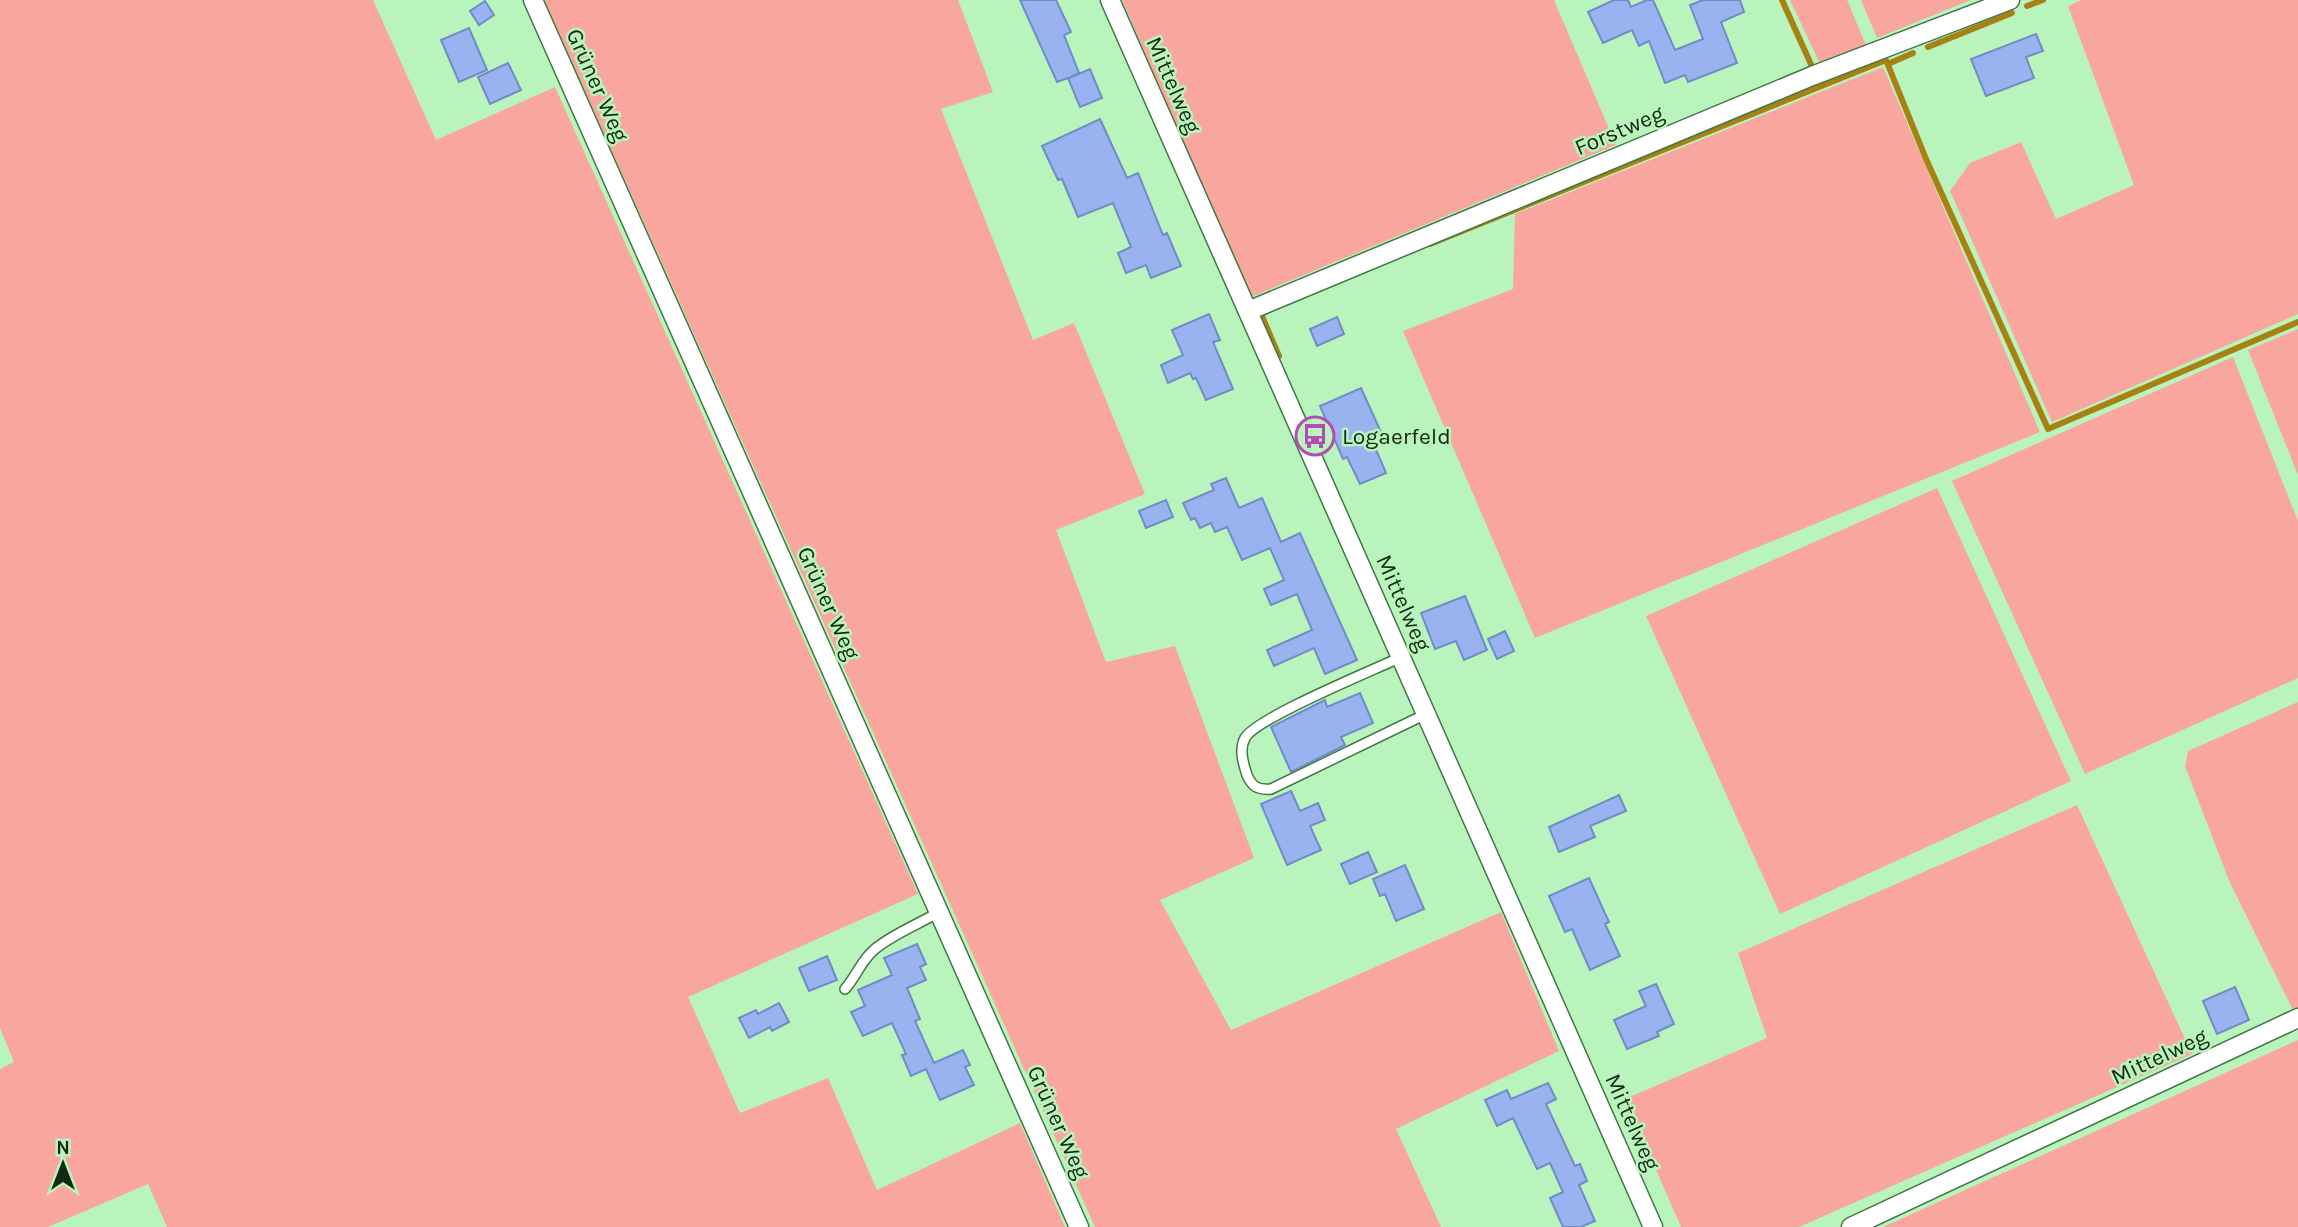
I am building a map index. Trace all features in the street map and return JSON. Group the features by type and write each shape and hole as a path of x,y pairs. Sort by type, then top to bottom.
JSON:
{"street":[{"name":"Grüner Weg","path":"533,0 1079,1227"},
{"name":"Mittelweg","path":"1110,0 1653,1227"},
{"name":"Forstweg","path":"1248,311 1812,76 2010,0"},
{"name":"Mittelweg","path":"1851,1227 2298,1018"}],"lane":[{"path":"1401,657 1281,713 1252,730 1245,738 1242,748 1247,776 1253,786 1260,790 1272,789 1426,714"},
{"path":"845,989 876,948 939,912"}],"shaded area":[{"path":"0,0 373,0 436,140 555,87 918,894 688,997 740,1113 828,1078 877,1190 1020,1123 1065,1227 167,1227 148,1184 48,1227 0,1227 0,1069 14,1062 0,1028"},
{"path":"544,0 958,0 993,92 941,109 1033,340 1074,323 1145,494 1056,530 1106,662 1175,646 1254,858 1160,900 1231,1030 1501,912 1559,1051 1396,1129 1441,1227 1095,1227"},
{"path":"1122,0 1554,0 1616,145 1251,297"},
{"path":"1790,0 1847,0 1866,45 1820,64"},
{"path":"1861,0 1971,0 1877,38"},
{"path":"2081,0 2298,0 2298,314 2052,422 1950,191 1970,163 2021,142 2056,219 2134,185 2068,6"},
{"path":"1883,67 2040,432 1535,638 1403,331 1513,289 1515,214"},
{"path":"2298,329 2298,475 2248,350"},
{"path":"2233,357 2298,521 2298,678 2085,774 1952,481"},
{"path":"1937,488 2071,781 1780,914 1646,616"},
{"path":"2298,702 2298,1008 2293,1010 2230,883 2185,766 2188,751"},
{"path":"2077,805 2192,1054 1799,1227 1681,1227 1625,1099 1767,1038 1738,953"},
{"path":"2298,1040 2298,1227 1883,1227"}],"building":[{"path":"1020,0 1056,0 1071,32 1064,35 1079,73 1069,78 1090,69 1102,98 1080,107 1068,78 1057,82"},
{"path":"1614,0 1628,0 1631,7 1653,0 1675,50 1703,39 1690,5 1703,0 1740,0 1744,12 1721,22 1737,63 1688,82 1685,75 1665,83 1649,41 1639,46 1632,30 1603,43 1588,12"},
{"path":"485,1 494,15 479,25 470,11"},
{"path":"469,28 487,70 459,82 441,40"},
{"path":"2036,34 2043,51 2026,57 2034,78 1986,96 1971,59"},
{"path":"508,63 521,90 490,104 478,77"},
{"path":"1100,119 1127,178 1138,173 1163,235 1167,233 1181,266 1151,278 1146,265 1126,273 1118,253 1131,247 1113,203 1078,217 1062,179 1058,180 1042,146"},
{"path":"1209,314 1220,340 1213,342 1233,389 1206,400 1196,378 1193,379 1190,373 1168,383 1161,365 1183,355 1172,330"},
{"path":"1337,317 1344,334 1317,346 1310,329"},
{"path":"1361,388 1385,441 1374,445 1386,473 1360,484 1347,457 1343,459 1320,406"},
{"path":"1226,478 1239,508 1262,498 1281,542 1300,533 1357,660 1325,674 1314,648 1274,666 1267,650 1312,630 1297,594 1271,605 1264,589 1284,580 1270,548 1242,560 1227,527 1215,532 1211,523 1200,528 1195,518 1191,520 1183,503 1214,490 1211,484"},
{"path":"1166,500 1173,517 1146,528 1139,511"},
{"path":"1465,596 1487,650 1464,660 1456,641 1435,649 1421,613"},
{"path":"1505,631 1514,651 1497,659 1488,639"},
{"path":"1360,693 1373,723 1341,737 1345,745 1291,772 1271,727 1325,700 1327,707"},
{"path":"1291,791 1300,811 1318,803 1325,820 1310,826 1321,850 1287,865 1261,804"},
{"path":"1619,795 1626,811 1590,826 1595,837 1559,852 1549,827"},
{"path":"1368,852 1377,872 1350,884 1341,864"},
{"path":"1405,865 1424,909 1396,921 1385,894 1380,896 1373,879"},
{"path":"1589,878 1609,922 1605,924 1620,956 1590,970 1572,929 1565,932 1549,896"},
{"path":"917,944 926,964 920,967 926,980 907,988 920,1019 915,1021 934,1063 963,1050 970,1065 965,1067 974,1085 940,1100 926,1069 911,1076 902,1055 906,1054 892,1023 863,1036 851,1012 865,1006 858,990 892,975 884,958"},
{"path":"827,956 837,980 809,991 799,968"},
{"path":"1656,984 1674,1024 1657,1032 1659,1036 1627,1049 1614,1020 1646,1006 1639,991"},
{"path":"2235,987 2249,1020 2217,1034 2203,1001"},
{"path":"779,1003 789,1022 772,1031 770,1027 749,1038 739,1018 756,1010 758,1014"},
{"path":"1548,1083 1556,1099 1546,1104 1575,1166 1580,1164 1587,1181 1579,1185 1595,1221 1581,1227 1563,1227 1550,1198 1563,1192 1550,1163 1537,1169 1513,1118 1497,1126 1485,1100 1507,1090 1511,1099"}],"waterway":[{"path":"1782,0 1814,71"},
{"path":"2027,6 2043,0"},
{"path":"1928,47 2012,13"},
{"path":"1888,64 1913,53"},
{"path":"1430,244 1886,60 1926,159 2048,429 2298,322"},
{"path":"1265,312 1261,314 1279,356"}],"place":[{"name":"Logaerfeld","path":"1315,436"}]}
